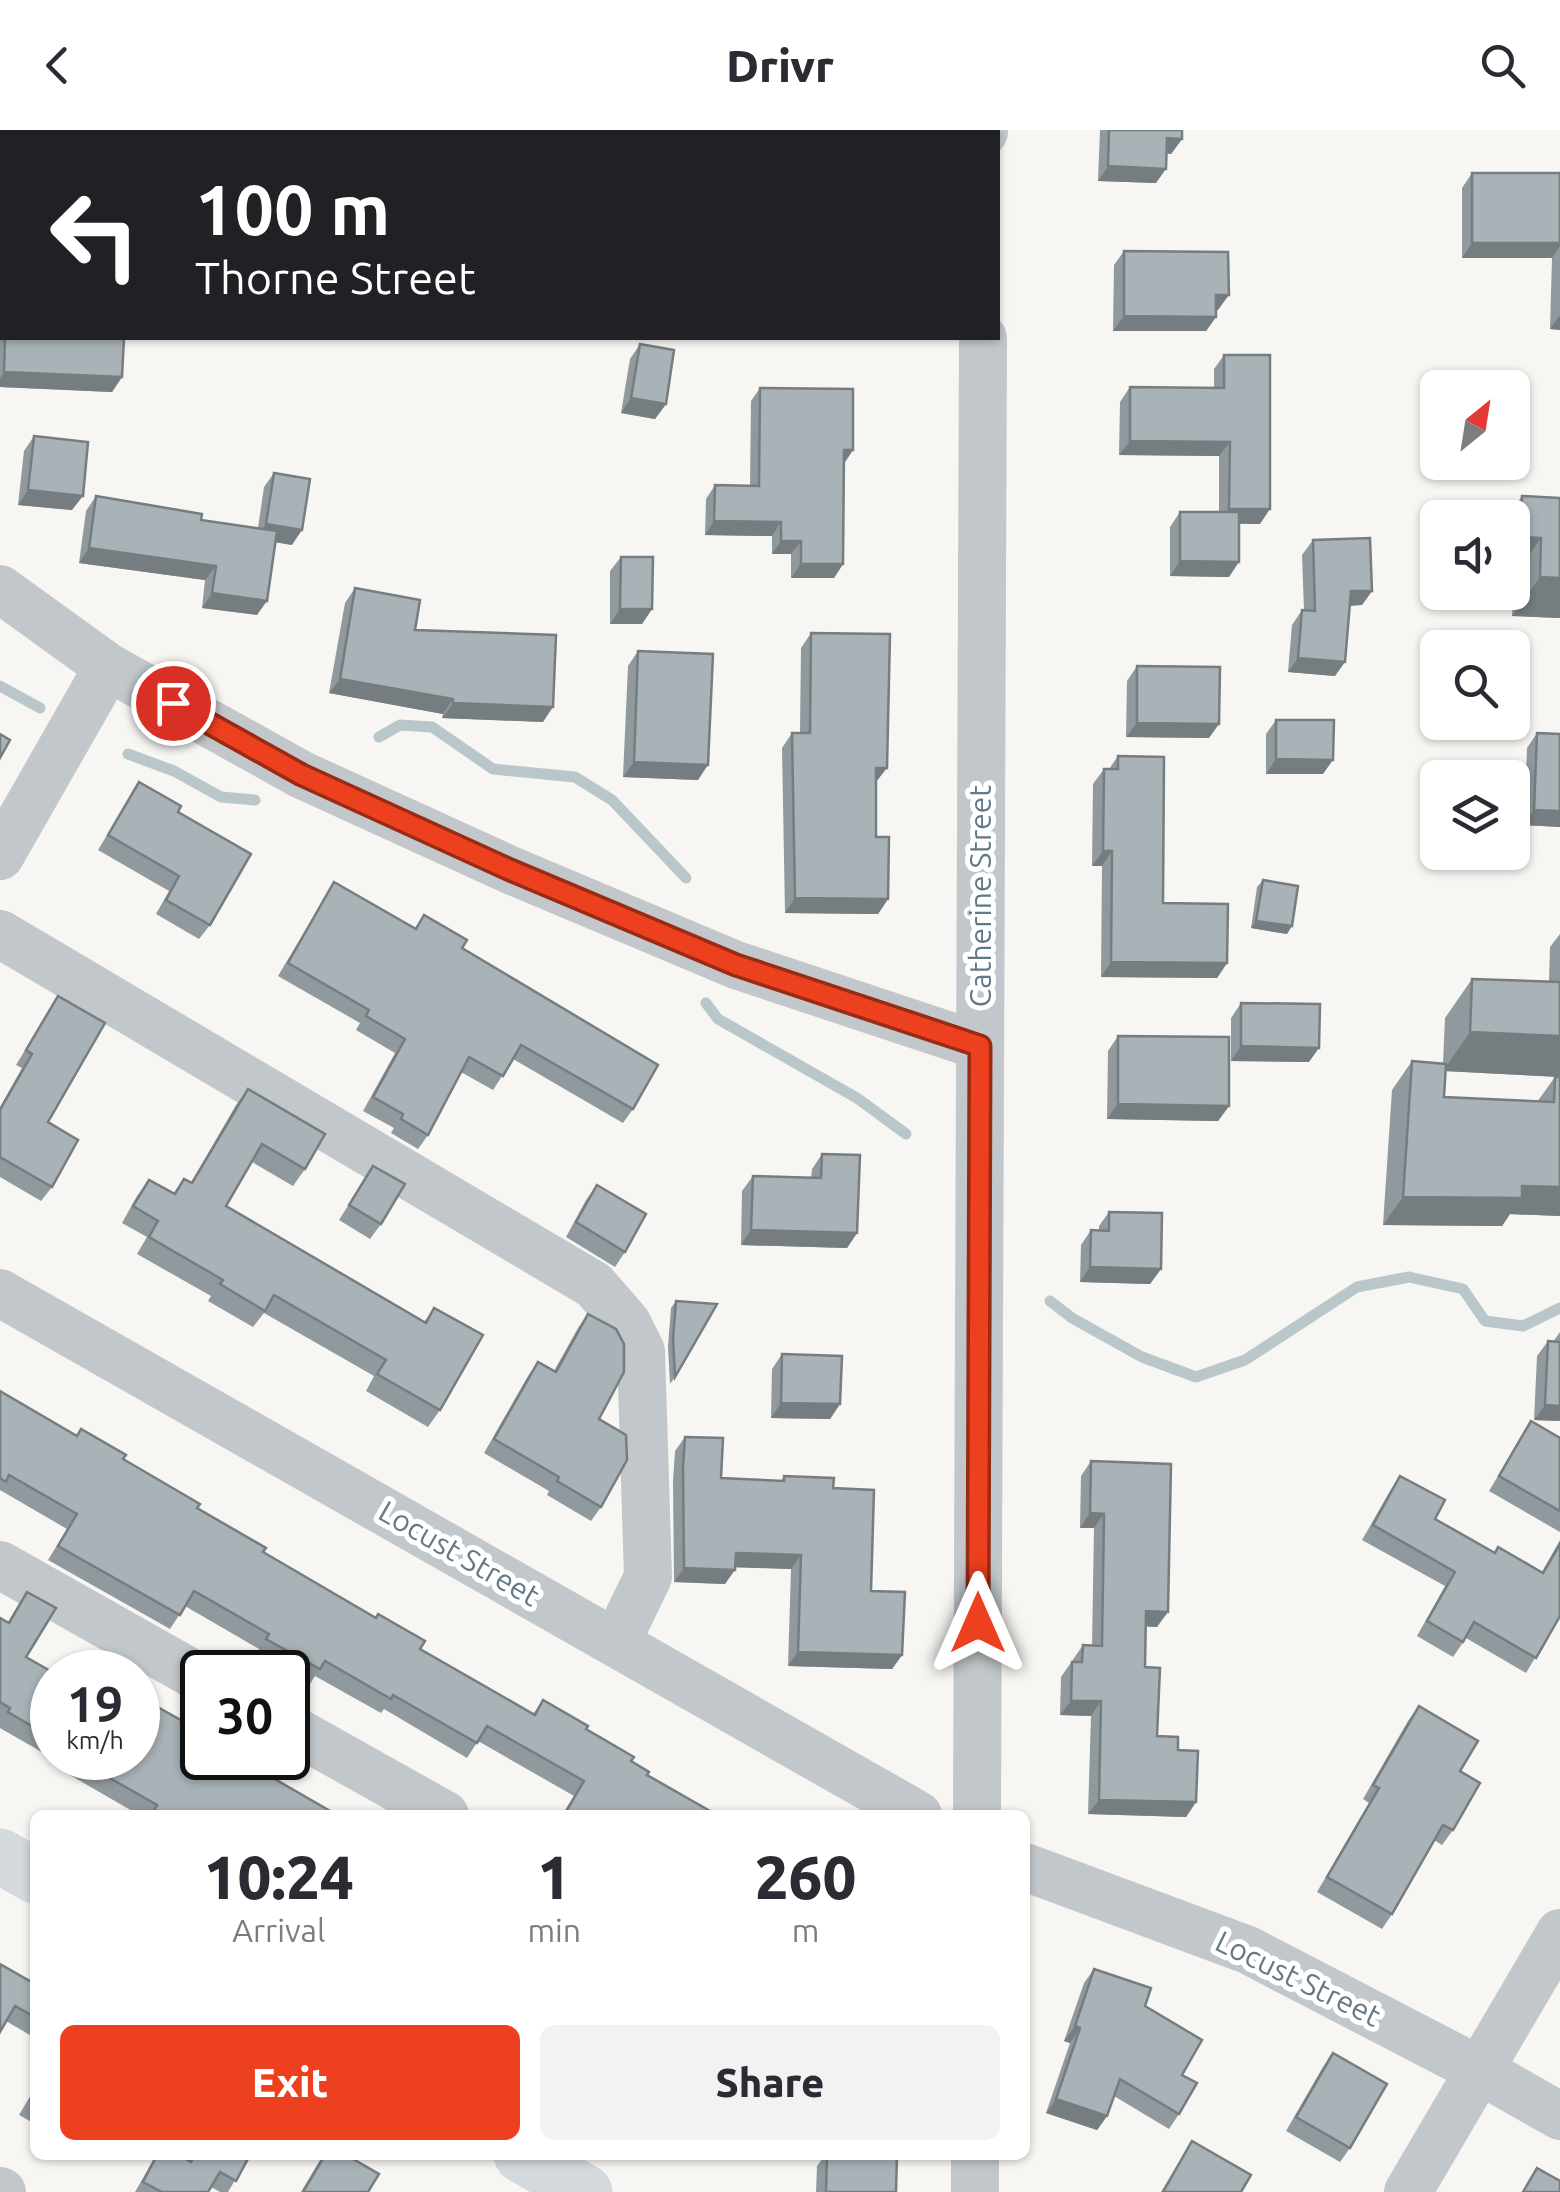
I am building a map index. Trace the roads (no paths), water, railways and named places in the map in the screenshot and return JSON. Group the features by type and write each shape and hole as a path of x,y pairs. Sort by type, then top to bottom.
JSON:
{"main road":[{"path":"0,1856 30,1873"},
{"path":"530,2160 585,2192"}],"street":[{"name":"Catherine Street","path":"977,1810 983,340"},
{"path":"0,590 108,667 302,775 508,869 736,965 980,1046"},
{"path":"0,856 108,667"},
{"path":"0,934 594,1285 627,1322 642,1351 648,1577 616,1644"},
{"name":"Locust Street","path":"0,1294 909,1810"},
{"path":"0,1565 180,1667"},
{"path":"310,1739 436,1810"},
{"name":"Locust Street","path":"1030,1868 1248,1950 1560,2116"},
{"path":"1408,2192 1560,1933"},
{"path":"974,2192 975,2160"}],"waterway":[{"path":"0,686 40,708"},
{"path":"379,737 400,725 432,727 493,769 575,777 612,800 686,878"},
{"path":"128,754 174,771 221,797 255,800"},
{"path":"706,1003 718,1019 857,1098 906,1134"},
{"path":"1050,1301 1072,1318 1142,1357 1196,1377 1245,1360 1357,1287 1409,1277 1463,1289 1485,1321 1523,1326 1560,1308"}]}
